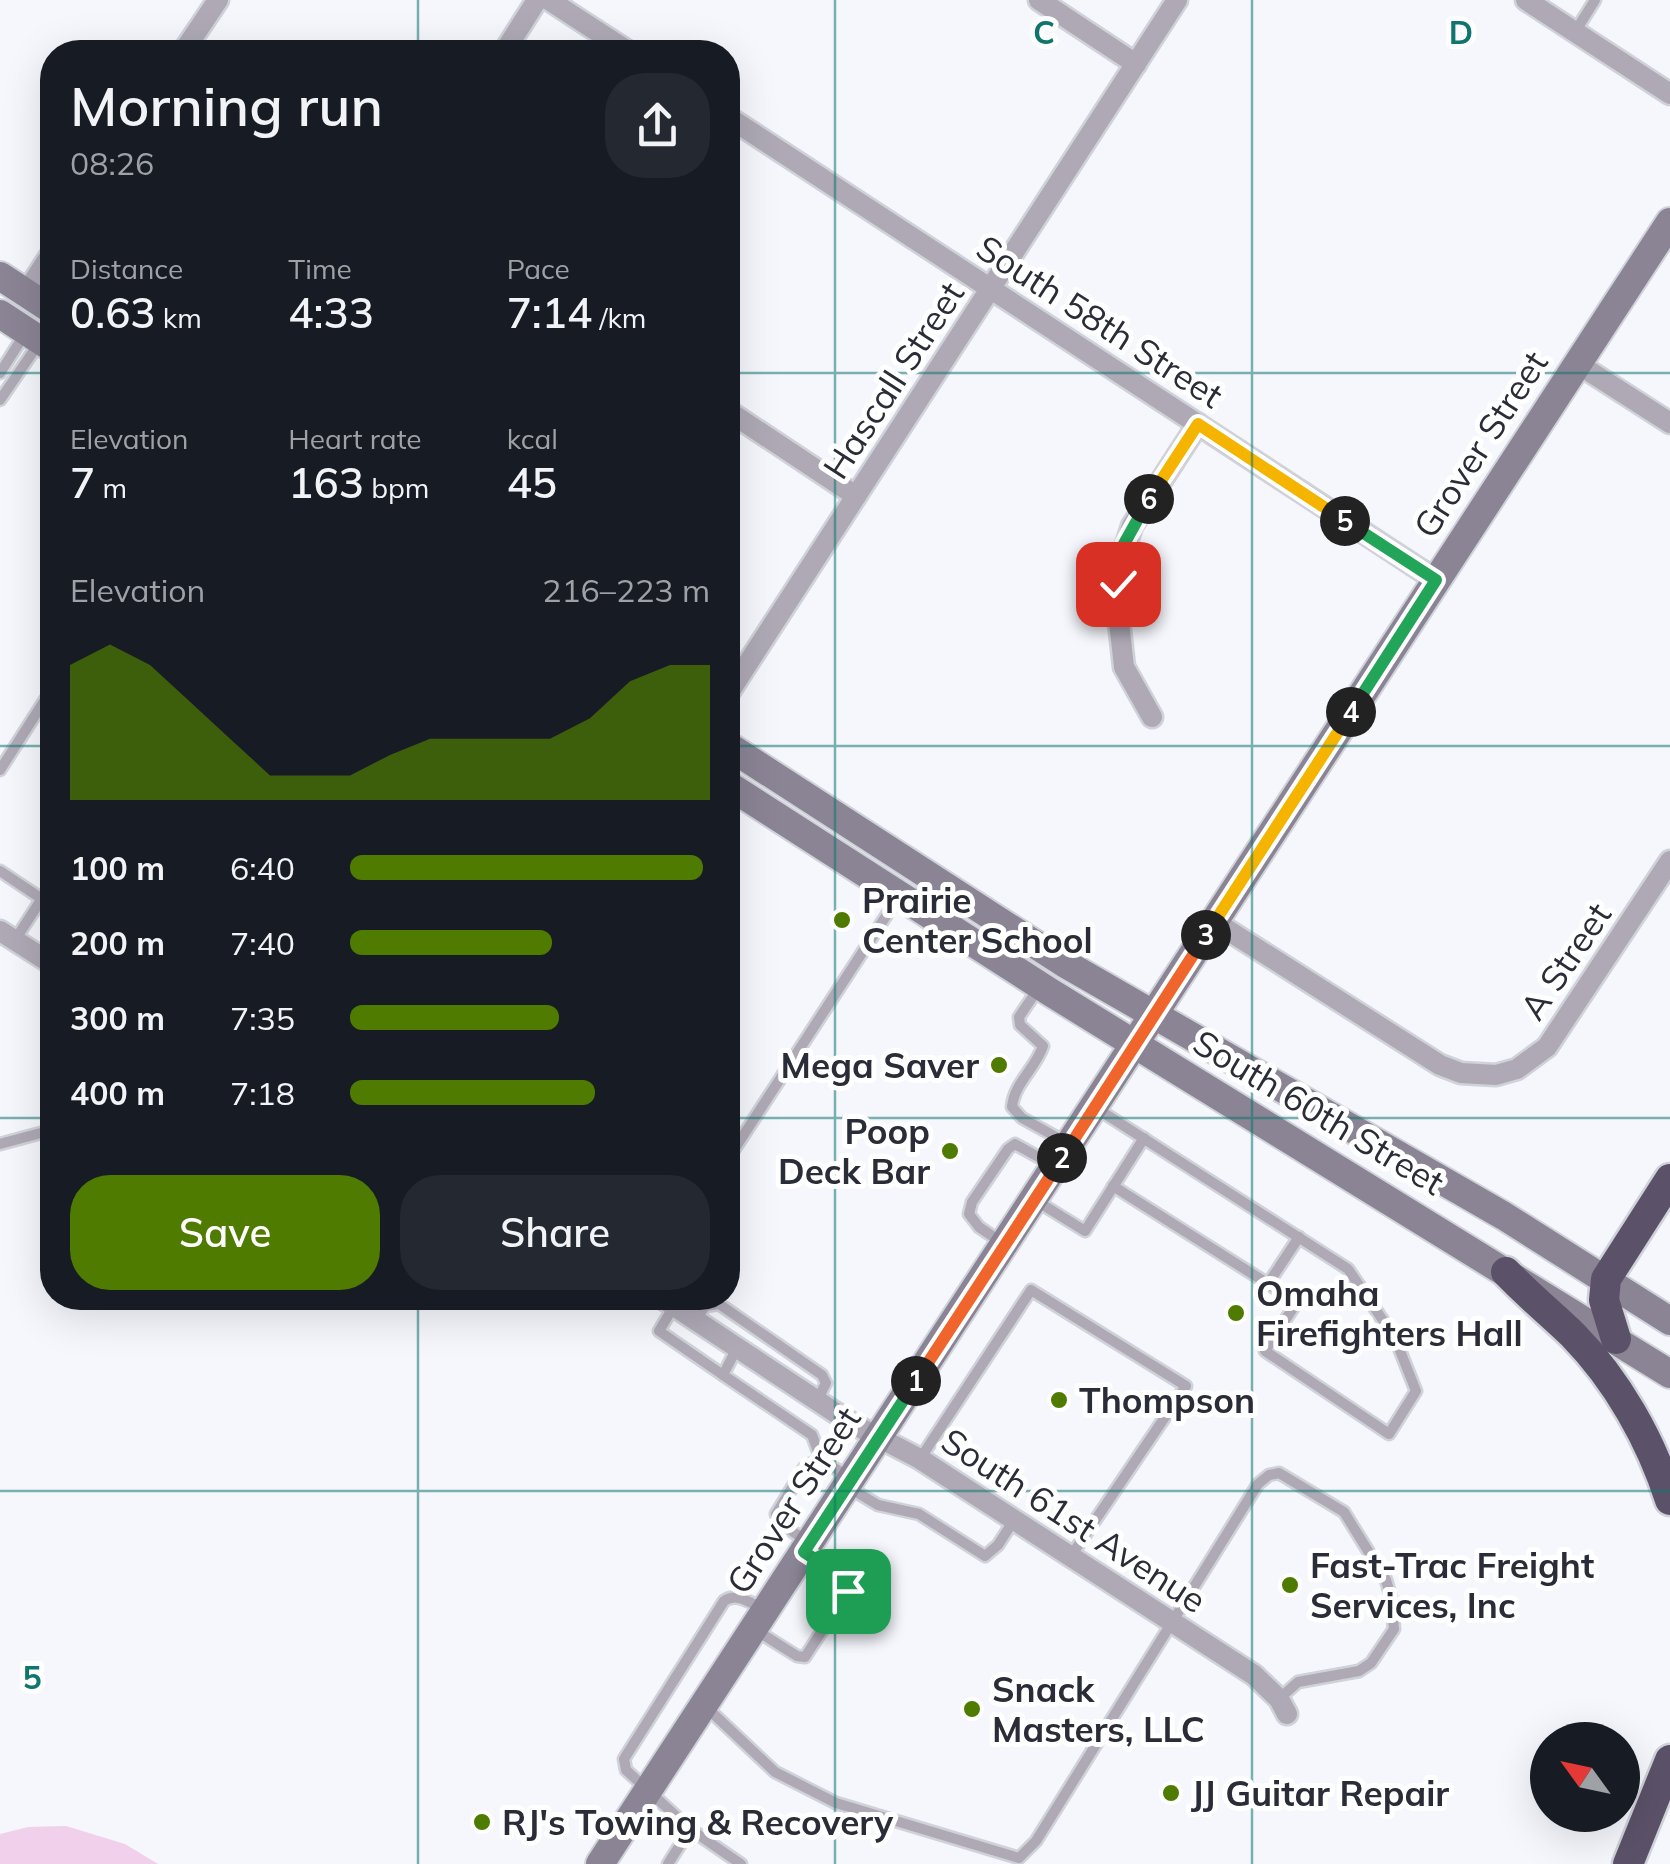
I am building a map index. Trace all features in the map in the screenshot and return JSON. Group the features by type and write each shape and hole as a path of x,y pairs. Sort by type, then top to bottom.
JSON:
{"highway":[{"path":"1616,1339 1604,1300 1606,1279 1670,1180"},
{"path":"1506,1272 1574,1337 1609,1378 1640,1428 1670,1500"},
{"path":"1628,1864 1670,1760"}],"main road":[{"name":"Grover Street","path":"600,1864 1670,222"},
{"path":"0,276 40,302"},
{"path":"0,314 40,340"},
{"name":"South 60th Street","path":"740,754 1154,1017 1472,1197 1670,1322"},
{"path":"740,774 824,826 876,842"},
{"name":"South 60th Street","path":"740,793 1040,986 1670,1374"}],"street":[{"path":"192,40 218,0"},
{"path":"512,40 538,0"},
{"path":"549,0 611,40"},
{"path":"1038,0 1136,64"},
{"name":"Hascall Street","path":"740,675 1177,0"},
{"path":"1526,0 1670,94"},
{"name":"South 58th Street","path":"740,125 1436,580"},
{"path":"26,293 40,271"},
{"path":"1578,364 1667,416"},
{"path":"740,419 856,496"},
{"path":"1152,718 1124,667 1119,622 1121,561 1124,544 1138,516 1198,424"},
{"name":"A Street","path":"1215,922 1440,1066 1474,1075 1496,1074 1533,1060 1556,1036 1670,861"},
{"path":"8,936 40,956"},
{"name":"South 61st Avenue","path":"680,1310 817,1401 920,1459 1254,1675 1283,1707"}],"lane":[{"path":"1575,32 1594,0"},
{"path":"0,373 40,340"},
{"path":"0,400 40,340"},
{"path":"0,770 40,708"},
{"path":"0,871 40,898"},
{"path":"740,1141 899,896"},
{"path":"8,936 40,901"},
{"path":"1040,986 1019,1017 1024,1032 1043,1046 1042,1052 1012,1098 1012,1107 1063,1156"},
{"path":"1095,1107 1348,1269 1394,1338 1416,1391 1389,1434 1265,1351 1297,1302 1114,1186"},
{"path":"0,1144 40,1133"},
{"path":"1034,1200 1086,1231 1144,1138"},
{"path":"1005,1245 972,1220 972,1202 1015,1144 1063,1156"},
{"path":"1268,1284 1298,1237"},
{"path":"920,1459 1031,1290 1186,1386 1070,1556"},
{"path":"666,1310 659,1331 812,1435 822,1462 878,1506 918,1514 985,1556 998,1545 1014,1520"},
{"path":"696,1320 702,1310"},
{"path":"728,1310 822,1375 826,1383 817,1401"},
{"path":"724,1375 737,1348"},
{"path":"742,1864 690,1829 626,1770 624,1759 728,1598 742,1598 797,1656 805,1657 848,1591 847,1580 779,1522 776,1514 804,1468 810,1462 822,1462"},
{"path":"704,1705 775,1772 836,1803 1018,1858 1036,1842 1258,1484 1269,1475 1279,1474 1344,1512 1386,1580 1394,1629 1371,1663 1360,1672 1298,1682 1283,1707"},
{"path":"668,1864 690,1829"}],"shaded area":[{"path":"66,1826 125,1844 158,1864 0,1864 0,1834 28,1827"}],"place":[{"name":"Prairie Center School","path":"842,920"},
{"name":"Mega Saver","path":"999,1065"},
{"name":"Poop Deck Bar","path":"950,1151"},
{"name":"Omaha Firefighters Hall","path":"1236,1313"},
{"name":"Thompson","path":"1059,1400"},
{"name":"Fast-Trac Freight Services, Inc","path":"1290,1585"},
{"name":"Snack Masters, LLC","path":"972,1709"},
{"name":"JJ Guitar Repair","path":"1171,1793"},
{"name":"RJ's Towing & Recovery","path":"482,1822"}],"route":[{"path":"848,1591 847,1580 804,1552 1436,580 1198,424 1132,526 1124,544 1118,584"}]}
